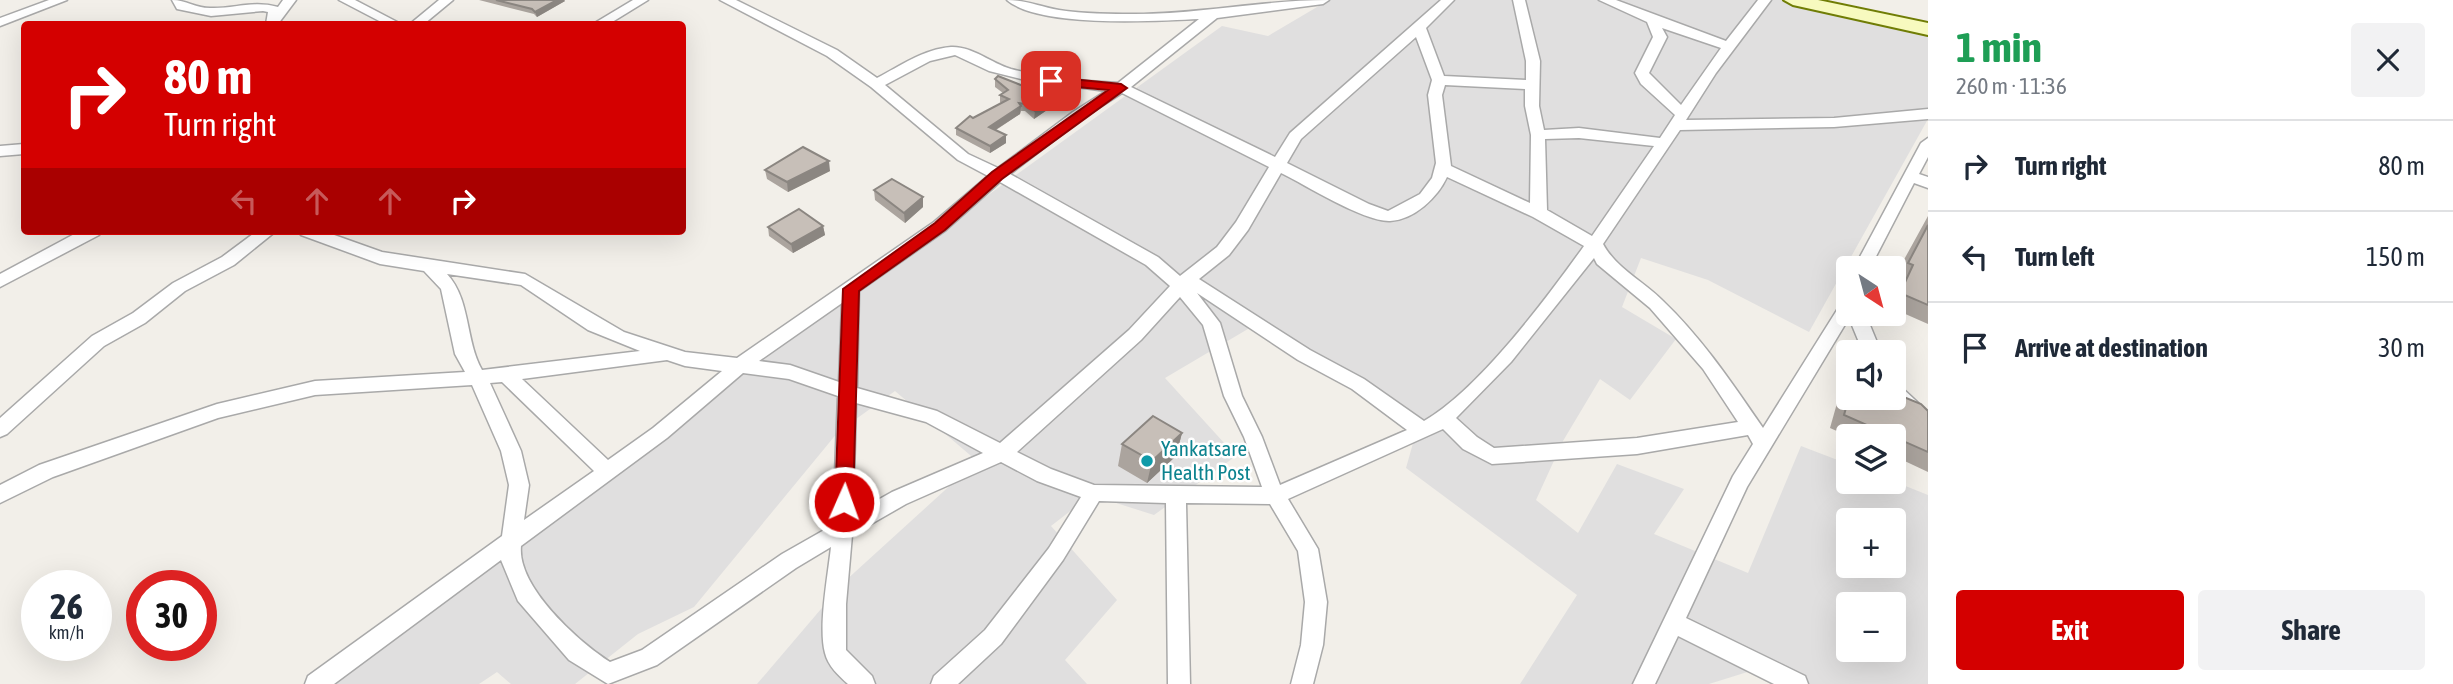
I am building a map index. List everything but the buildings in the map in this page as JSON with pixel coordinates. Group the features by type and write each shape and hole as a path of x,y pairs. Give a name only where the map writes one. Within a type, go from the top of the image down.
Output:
{"street":[{"path":"0,22 61,0"},
{"path":"178,0 182,6 214,13 254,1 264,3 274,10 274,21"},
{"path":"275,21 290,0"},
{"path":"345,0 388,21"},
{"path":"420,21 447,0"},
{"path":"605,21 642,0"},
{"path":"726,0 814,43 876,84 963,157 1041,196 1304,355 1358,384 1423,431"},
{"path":"1013,0 1057,14 1154,18 1213,15 1323,0"},
{"path":"430,267 449,287 459,322 464,354 511,451 519,485 510,556 525,594 578,653 605,678 649,658 778,568 843,529 899,498 1002,453 1135,335 1184,283 1223,251 1242,226 1295,136 1447,0"},
{"path":"1519,0 1534,61 1532,85 1538,135 1539,214"},
{"path":"1605,0 1652,20 1730,47"},
{"path":"318,235 380,258 525,280 594,325 618,337 685,359 790,372 881,404 930,416 1044,475 1094,493 1275,496 1445,419 1553,302 1595,246 1602,230 1765,0"},
{"path":"1793,0 1928,29"},
{"path":"316,684 660,433 742,364 940,226 997,176 1079,115 1121,88 1213,15"},
{"path":"1652,20 1660,37 1642,73 1680,120 1773,126 1895,119 1928,114"},
{"path":"876,84 935,55 960,51 990,67 1028,78 1073,85 1121,88 1149,99 1363,208 1388,216 1399,214 1424,198 1439,179 1442,168 1435,95 1439,80 1419,27"},
{"path":"1439,80 1532,85"},
{"path":"1538,135 1579,133 1665,143"},
{"path":"1868,256 1928,143"},
{"path":"0,151 21,149"},
{"path":"1442,168 1539,214 1595,246 1603,260 1656,304 1709,365 1764,444"},
{"path":"1910,176 1928,183"},
{"path":"0,281 86,235"},
{"path":"0,429 98,341 139,318 179,287 228,261 263,235"},
{"path":"1184,283 1212,323 1233,396 1253,437 1275,496 1308,549 1316,602 1312,645 1302,684"},
{"path":"851,289 843,529 835,604 835,653 844,666 864,684"},
{"path":"1644,684 1740,482 1836,326"},
{"path":"0,495 46,471 217,411 315,388 477,377 669,355"},
{"path":"505,374 607,471"},
{"path":"1906,401 1927,419"},
{"path":"1445,419 1470,443 1492,456 1637,446 1752,427"},
{"path":"942,684 993,636 1056,554 1094,493"},
{"path":"1176,494 1179,684"},
{"path":"1674,623 1797,684"}],"shaded area":[{"path":"1329,0 1804,0 1928,28 1928,119 1851,256 1836,256 1836,284 1809,332 1708,280 1641,258 1622,307 1676,339 1630,400 1600,379 1563,441 1536,500 1578,533 1617,464 1684,489 1654,534 1748,573 1801,446 1836,459 1836,494 1906,494 1906,486 1928,495 1928,684 1799,684 1757,669 1709,684 1520,684 1577,595 1406,468 1419,422 1323,356 1253,326 1165,378 1236,456 1154,515 1091,495 1051,526 1117,600 1065,660 1087,684 757,684 844,582 977,461 895,391 838,432 694,607 638,634 575,684 511,684 497,672 479,684 312,684 1222,26 1268,36"}],"place":[{"name":"Yankatsare Health Post","path":"1147,461"}],"route":[{"path":"844,502 851,289 940,226 997,176 1079,115 1121,88 1051,81"}]}
